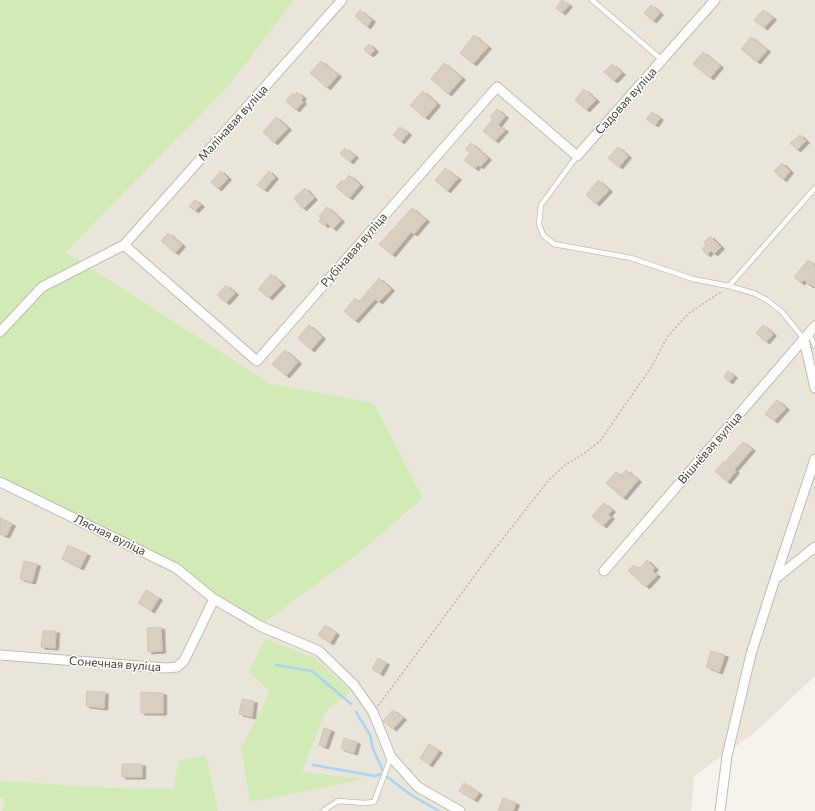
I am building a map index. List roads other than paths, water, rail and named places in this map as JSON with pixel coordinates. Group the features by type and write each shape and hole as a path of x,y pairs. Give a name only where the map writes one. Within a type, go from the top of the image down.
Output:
{"street":[{"name":"Малінавая вуліца","path":"124,245 342,0"},
{"name":"Садовая вуліца","path":"577,156 716,0"},
{"name":"Рубінавая вуліца","path":"124,245 257,361 497,87 577,156"},
{"path":"0,332 42,287 124,245"},
{"path":"809,332 815,388"},
{"name":"Вішнёвая вуліца","path":"604,571 809,332"},
{"path":"720,811 727,756 748,668 775,579 815,459"},
{"name":"Лясная вуліца","path":"0,482 176,568 214,599 260,626 319,651 354,685 374,712 391,757"},
{"path":"775,579 815,547"},
{"name":"Сонечная вуліца","path":"0,655 166,668 177,667 184,661 214,599"},
{"path":"391,757 418,786 460,811"}],"lane":[{"path":"592,0 663,61"},
{"name":"Садовая вуліца","path":"577,156 541,205 539,224 543,235 554,244 631,258 693,279 730,286"},
{"path":"815,188 730,286 753,292 767,300 809,332 815,346"},
{"path":"323,811 338,801 365,803 374,802 391,757"}],"waterway":[{"path":"276,665 312,671 351,704"},
{"path":"313,765 375,776 384,773 373,749 370,735 356,712"},
{"path":"386,776 411,795 439,811"}]}
